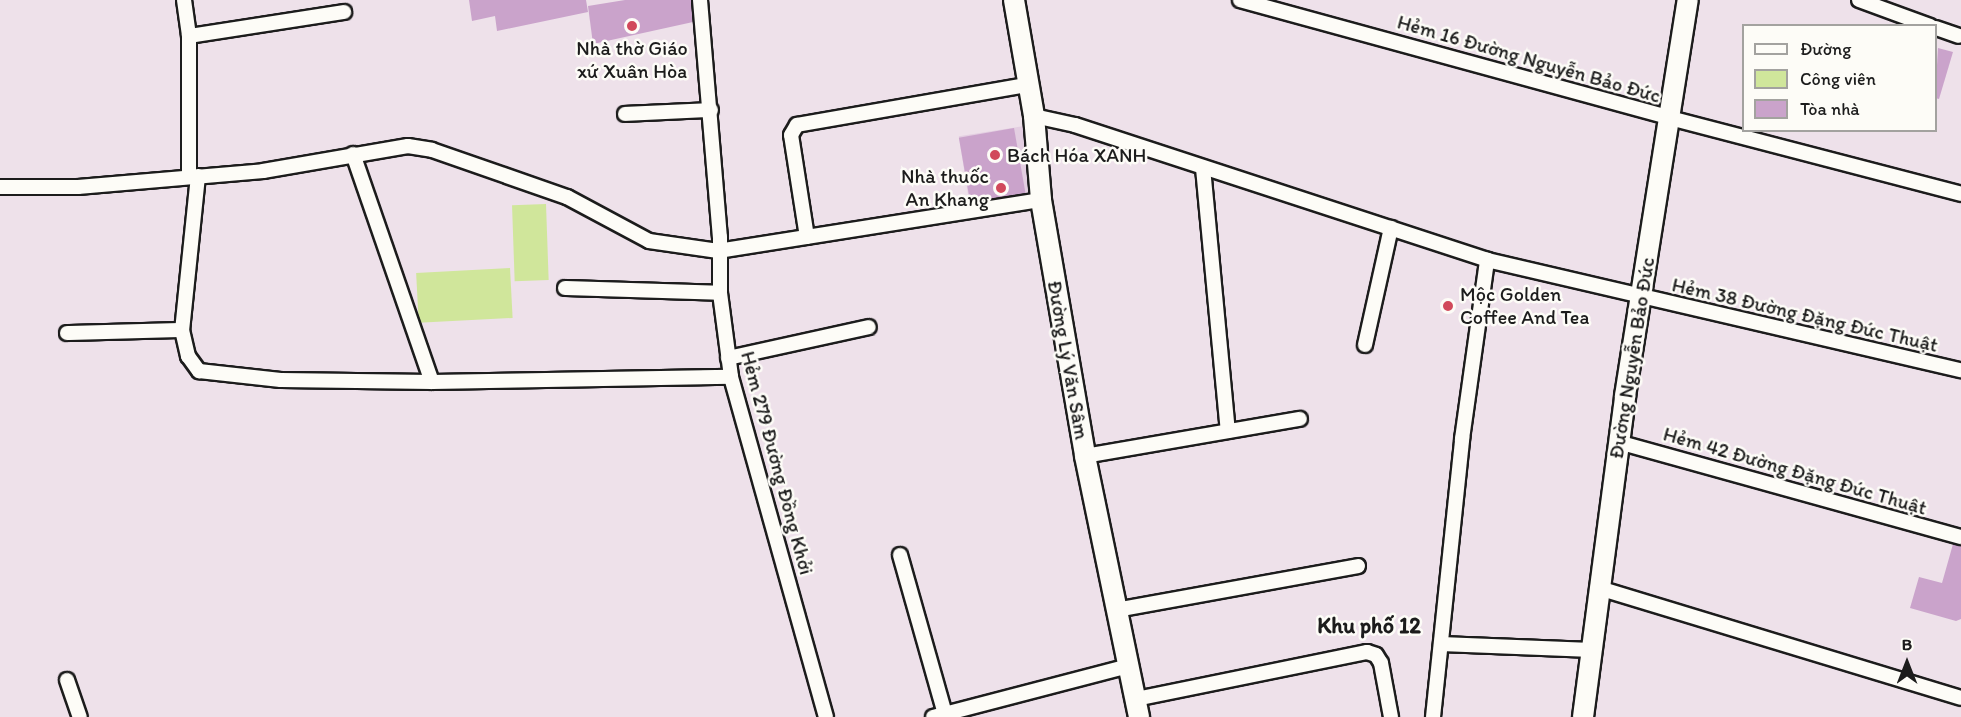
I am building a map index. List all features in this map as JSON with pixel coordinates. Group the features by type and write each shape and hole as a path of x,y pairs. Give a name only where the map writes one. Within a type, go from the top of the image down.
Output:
{"street":[{"path":"184,0 189,36 193,177 182,330 188,356 199,371 227,377 432,382 731,377"},
{"name":"Hẻm 279 Đường Đồng Khởi","path":"700,0 720,237 718,251 720,293 731,377 826,717"},
{"name":"Đường Lý Văn Sâm","path":"1014,0 1034,116 1041,200 1085,456 1137,708"},
{"name":"Hẻm 16 Đường Nguyễn Bảo Đức","path":"1240,0 1670,118 1961,194"},
{"name":"Đường Nguyễn Bảo Đức","path":"1583,717 1618,442 1688,0"},
{"path":"1859,0 1925,24"},
{"path":"189,36 344,12"},
{"path":"1937,29 1959,36"},
{"path":"807,237 791,135 797,125 1027,85"},
{"path":"625,114 711,110"},
{"name":"Hẻm 38 Đường Đặng Đức Thuật","path":"1034,116 1075,124 1486,260 1961,370"},
{"path":"0,187 78,187 263,171 408,146 432,150 567,197 649,241 718,251 1041,200"},
{"path":"353,154 432,382"},
{"path":"1203,168 1228,431"},
{"path":"1365,345 1391,228"},
{"path":"1433,717 1486,260"},
{"path":"565,288 720,293"},
{"path":"728,358 869,327"},
{"path":"67,333 182,330"},
{"path":"1085,456 1300,419"},
{"name":"Hẻm 42 Đường Đặng Đức Thuật","path":"1618,442 1961,537"},
{"path":"900,555 939,716 1129,666"},
{"path":"1116,610 1358,566"},
{"path":"1599,588 1961,698"},
{"path":"1441,644 1592,650"},
{"path":"1137,708 1367,652 1376,655 1381,663 1391,717"},
{"path":"67,680 80,717"}],"shaded area":[{"name":"Bách Hóa XANH","path":"1024,126 1035,194 970,204 959,136"}],"green space":[{"path":"546,204 549,280 515,281 512,205"},
{"path":"510,268 513,318 419,323 416,273"}],"building":[{"path":"469,0 586,0 588,12 497,31 495,16 472,21"},
{"path":"625,0 691,0 693,22 593,44 588,6"},
{"path":"1938,48 1953,52 1939,99 1937,98"},
{"name":"Bách Hóa XANH","path":"1014,128 1025,193 970,203 959,138"},
{"path":"1953,544 1961,546 1961,619 1956,621 1910,608 1919,577 1942,583"}],"place":[{"name":"Nhà thờ Giáo xứ Xuân Hòa","path":"632,26"},
{"name":"Bách Hóa XANH","path":"995,155"},
{"name":"Nhà thuốc An Khang","path":"1001,188"},
{"name":"Mộc Golden Coffee And Tea","path":"1448,306"}],"district":[{"name":"Khu phố 12","path":"1369,626"}]}
